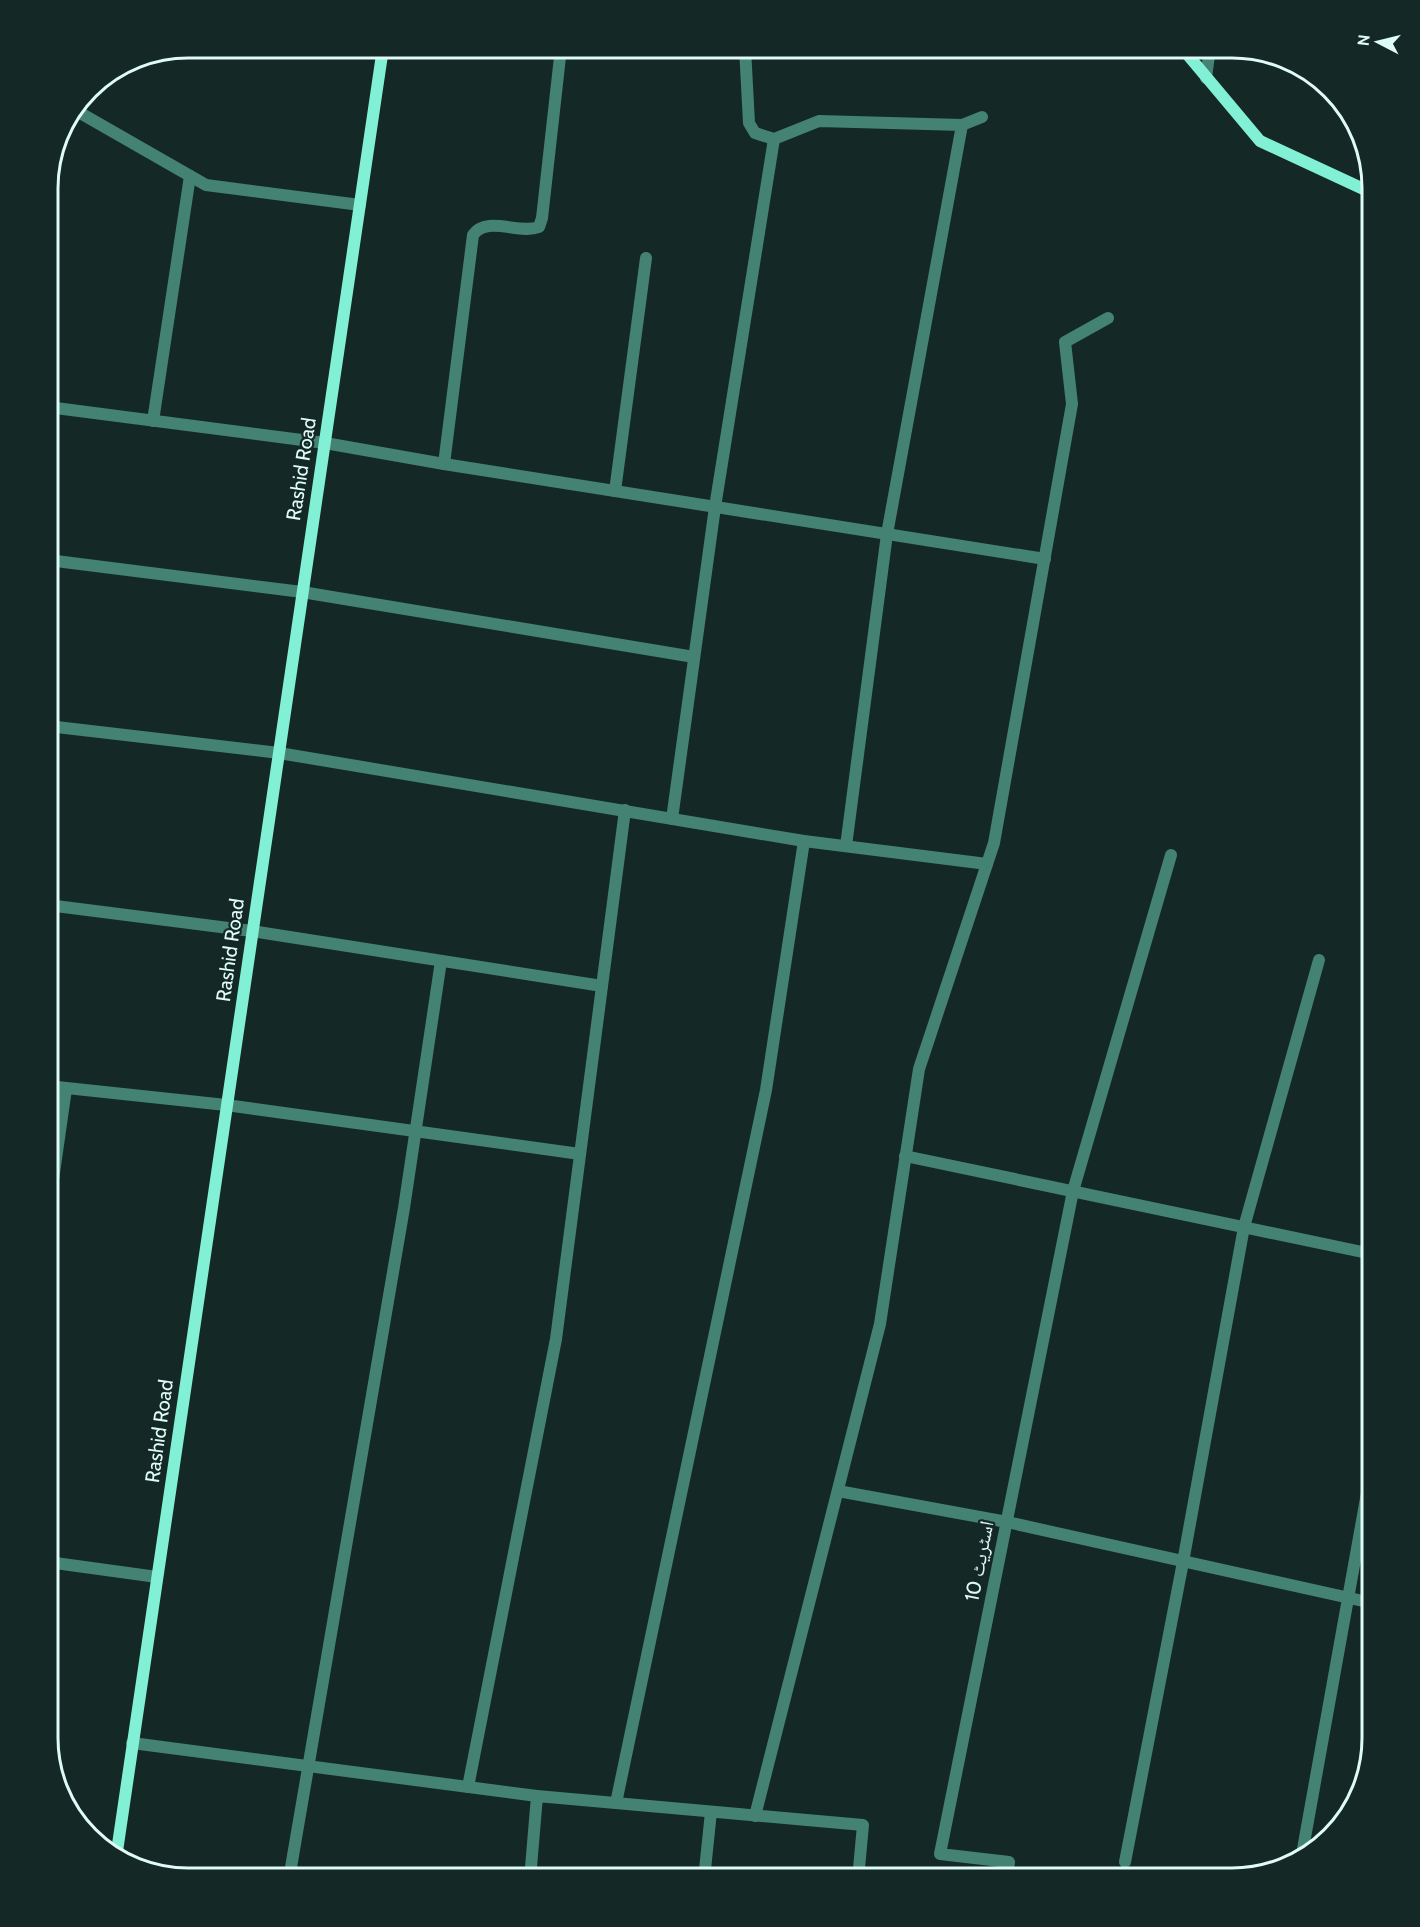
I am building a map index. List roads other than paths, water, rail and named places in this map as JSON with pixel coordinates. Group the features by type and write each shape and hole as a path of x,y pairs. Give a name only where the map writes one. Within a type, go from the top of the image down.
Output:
{"main road":[{"name":"Rashid Road","path":"118,1847 381,59"},
{"path":"1191,59 1260,141 1362,188"}],"street":[{"path":"444,464 473,235 477,228 486,226 530,230 538,227 542,218 560,59"},
{"path":"746,59 749,123 755,133 774,139 819,121 962,125 982,117"},
{"path":"1206,78 1209,59"},
{"path":"82,114 206,186 360,205"},
{"path":"846,846 887,534 962,125"},
{"path":"672,819 715,507 774,139"},
{"path":"153,422 190,176"},
{"path":"615,491 646,258"},
{"path":"755,1816 880,1324 919,1069 994,843 1072,404 1065,342 1108,318"},
{"path":"59,409 325,443 444,464 1045,559"},
{"path":"59,561 302,592 694,657"},
{"path":"59,727 279,753 804,841 987,864"},
{"path":"468,1787 556,1339 626,810"},
{"path":"616,1803 766,1090 804,841"},
{"name":"اسٹریٹ 10","path":"1008,1869 1009,1862 940,1854 1073,1191 1171,855"},
{"path":"59,906 252,931 602,986"},
{"path":"1125,1862 1244,1227 1319,960"},
{"path":"291,1868 387,1310 441,961"},
{"path":"58,1088 226,1105 580,1154"},
{"path":"58,1142 66,1089"},
{"path":"905,1156 1362,1252"},
{"path":"838,1491 1006,1522 1362,1601"},
{"path":"1303,1847 1362,1523"},
{"path":"58,1563 157,1577"},
{"path":"132,1743 537,1796 863,1825 859,1869"},
{"path":"531,1868 537,1796"},
{"path":"705,1868 711,1812"}]}
